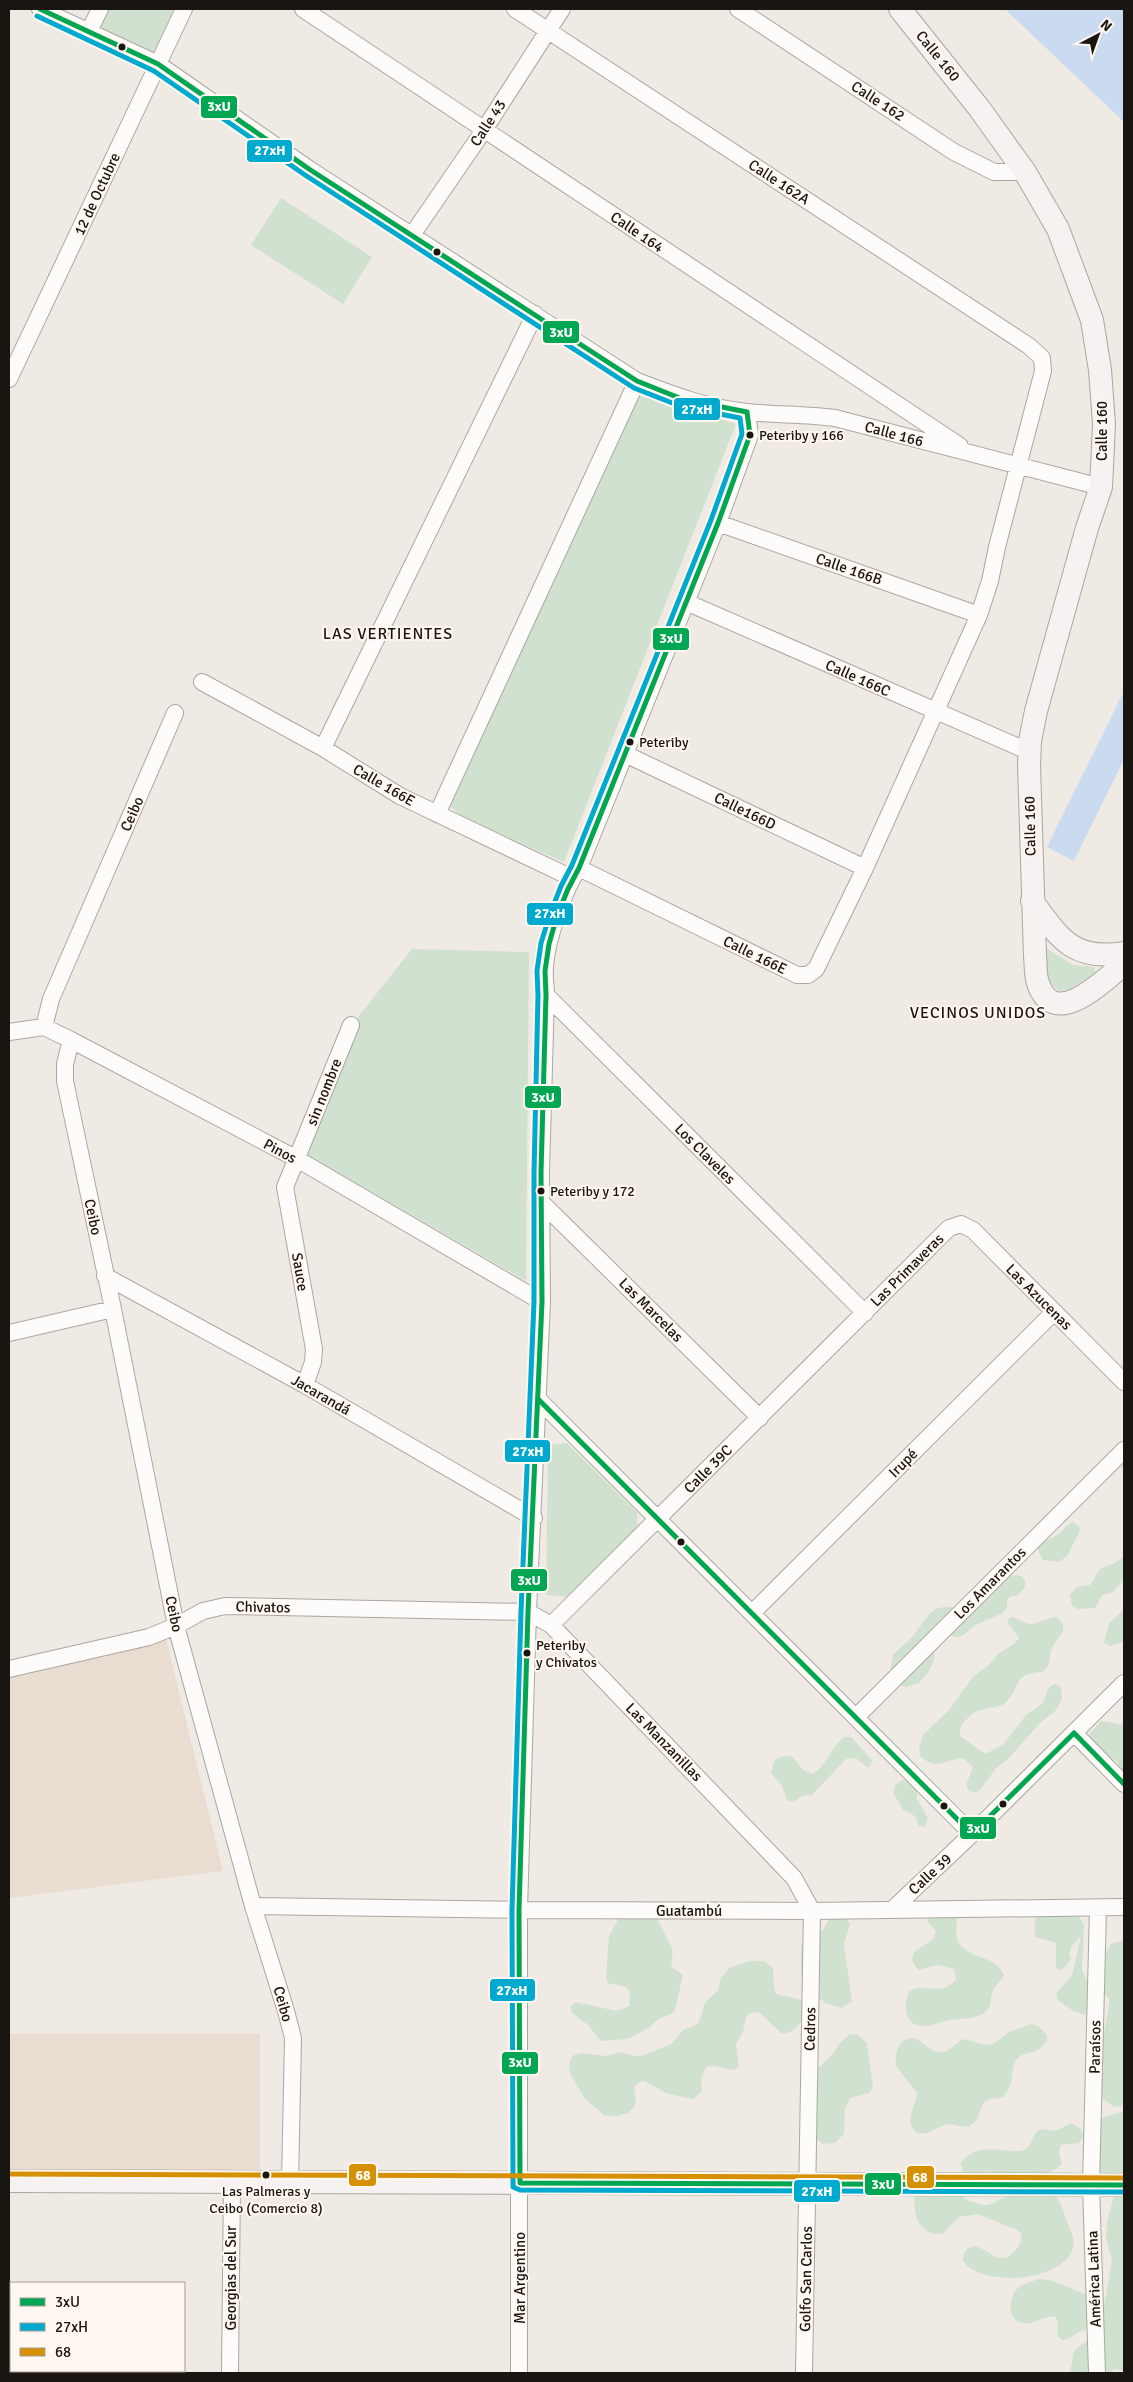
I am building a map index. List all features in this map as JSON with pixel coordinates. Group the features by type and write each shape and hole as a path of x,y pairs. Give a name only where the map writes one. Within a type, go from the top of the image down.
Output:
{"main road":[{"name":"Calle 160","path":"900,9 979,108 1025,172 1058,229 1092,320 1100,370 1104,424 1101,486 1087,528 1036,711 1030,752 1032,902 1038,983 1044,994 1052,1001 1064,1004 1076,1001 1124,964"},
{"path":"1032,902 1058,936 1079,951 1105,956 1124,953"},
{"path":"9,2181 1124,2186"}],"street":[{"name":"Calle 166","path":"40,9 158,64 309,169 637,381 682,399 747,412 811,414 835,418 1019,467 1101,486"},
{"path":"89,31 100,9"},
{"name":"12 de Octubre","path":"9,379 184,9"},
{"name":"Calle 164","path":"303,9 972,454"},
{"name":"Calle 162A","path":"515,9 1029,346 1042,358 1043,371 1019,467"},
{"name":"Calle 43","path":"412,234 484,130 562,9"},
{"name":"Calle 162","path":"738,9 954,152 994,172 1025,172"},
{"path":"323,748 535,314"},
{"path":"437,814 637,381"},
{"path":"520,2183 519,1910 528,1612 534,1518 542,1302 541,1202 545,968 549,943 575,873 718,523 750,435 747,412"},
{"path":"865,868 934,711 979,615 1019,467"},
{"name":"Calle 166B","path":"718,523 979,615"},
{"name":"Calle 166C","path":"686,602 1030,752"},
{"name":"Calle 166E","path":"202,682 323,748 400,796 437,814 575,873 797,975 808,975 816,969 865,868"},
{"name":"Ceibo","path":"44,1027 51,999 176,713"},
{"name":"Calle166D","path":"625,754 865,868"},
{"name":"Los Claveles","path":"546,995 865,1313"},
{"name":"sin nombre","path":"296,1159 351,1026"},
{"path":"9,1032 44,1027"},
{"name":"Pinos","path":"44,1027 296,1159 542,1302"},
{"name":"Ceibo","path":"71,1040 65,1064 65,1081 113,1309 176,1626 253,1906 293,2038 290,2182"},
{"name":"Sauce","path":"296,1159 285,1187 314,1349 313,1362 305,1385"},
{"name":"Las Marcelas","path":"541,1202 760,1418"},
{"name":"Las Azucenas","path":"949,1228 961,1224 973,1230 1124,1382"},
{"name":"Las Primaveras","path":"865,1313 949,1228"},
{"name":"Jacarandá","path":"105,1276 305,1385 534,1518"},
{"path":"9,1333 113,1309"},
{"name":"Irupé","path":"752,1613 1054,1312"},
{"name":"Calle 39C","path":"551,1625 865,1313"},
{"path":"539,1400 972,1834"},
{"name":"Los Amarantos","path":"856,1718 1124,1450"},
{"name":"Chivatos","path":"9,1669 149,1636 176,1626 203,1612 225,1606 528,1612"},
{"name":"Las Manzanillas","path":"528,1612 551,1625 794,1878"},
{"name":"Calle 39","path":"893,1909 972,1834 1124,1683"},
{"path":"1074,1733 1124,1784"},
{"name":"Cedros","path":"794,1878 812,1911 808,2184"},
{"name":"Guatambú","path":"253,1906 519,1910 812,1911 1124,1907"},
{"name":"Paraísos","path":"1091,2185 1098,1908"},
{"name":"Georgias del Sur","path":"230,2373 232,2182"},
{"name":"Mar Argentino","path":"519,2373 520,2183"},
{"name":"Golfo San Carlos","path":"804,2373 808,2184"},
{"name":"América Latina","path":"1091,2185 1098,2373"}],"shaded area":[{"path":"166,1639 223,1871 9,1898 9,1677"},
{"path":"9,2034 260,2034 260,2171 9,2171"}],"green space":[{"path":"105,9 174,9 153,55 95,29"},
{"path":"281,198 372,257 343,304 251,245"},
{"path":"639,393 736,424 564,862 462,817 450,806"},
{"path":"1046,948 1073,965 1094,967 1096,973 1071,989 1059,991 1047,980 1044,951"},
{"path":"412,949 529,952 526,1281 297,1149 347,1031"},
{"path":"567,1443 637,1512 637,1531 572,1597 546,1595 548,1445"},
{"path":"1073,1522 1079,1526 1080,1531 1067,1556 1059,1562 1043,1560 1037,1548"},
{"path":"1124,1556 1124,1575 1121,1583 1113,1592 1102,1595 1095,1608 1078,1609 1072,1606 1070,1595 1077,1587 1090,1585 1100,1569 1117,1562"},
{"path":"1021,1576 1025,1581 1025,1587 1017,1596 1011,1596 1007,1600 1007,1607 1003,1613 973,1626 964,1635 958,1637 945,1635 936,1645 933,1663 919,1683 906,1687 900,1685 895,1680 891,1668 893,1655 913,1636 933,1611 944,1607 964,1609 1004,1577"},
{"path":"1124,1610 1124,1641 1111,1646 1104,1643 1109,1623"},
{"path":"1011,1617 1032,1624 1057,1617 1063,1626 1063,1630 1053,1646 1047,1667 1042,1672 1032,1673 1021,1678 1011,1696 1002,1705 983,1709 972,1714 962,1724 960,1736 985,1754 1003,1745 1026,1715 1042,1704 1050,1686 1056,1684 1061,1687 1062,1700 1055,1711 1040,1723 1007,1760 996,1768 980,1790 975,1793 969,1791 966,1785 973,1767 963,1758 936,1764 931,1763 920,1756 919,1749 923,1735 949,1710 973,1677 1019,1638 1007,1622"},
{"path":"1101,1721 1124,1725 1124,1776 1114,1759 1101,1756 1084,1740"},
{"path":"845,1737 851,1737 872,1760 870,1767 867,1767 856,1758 846,1759 812,1795 802,1796 793,1802 787,1800 782,1786 771,1773 774,1761 780,1757 792,1756 803,1770 813,1774 822,1766 840,1740"},
{"path":"902,1780 909,1780 917,1789 917,1799 928,1818 925,1827 919,1826 915,1816 903,1810 893,1792 895,1785"},
{"path":"1039,1911 1078,1914 1084,1925 1082,1970 1095,1999 1088,2015 1068,2008 1058,2000 1056,1994 1072,1975 1081,1936 1071,1947 1069,1954 1071,1959 1064,1968 1059,1970 1056,1968 1056,1943 1036,1937 1034,1924"},
{"path":"621,1914 656,1916 673,1951 671,1963 673,1968 683,1975 675,2010 671,2014 658,2019 649,2028 627,2039 601,2041 588,2025 572,2013 570,2007 575,2002 617,2011 629,2006 630,1993 626,1987 608,1983 606,1976 609,1936"},
{"path":"927,1915 957,1917 957,1937 965,1950 986,1959 1000,1968 1004,1975 993,1991 991,2003 984,2013 970,2018 924,2026 912,2023 909,2019 906,2002 909,1991 921,1988 940,1989 951,1984 956,1979 954,1969 938,1965 919,1970 914,1964 913,1954 934,1938 936,1931 927,1921"},
{"path":"834,1916 845,1918 850,1924 844,1944 852,2002 841,2008 828,2004 811,1994 801,1973 801,1945 823,1930 829,1919"},
{"path":"1124,1940 1124,2101 1121,2106 1114,2107 1098,2095 1103,2061 1101,2048 1109,2005 1109,1999 1104,1993 1102,1961 1111,1944"},
{"path":"749,1961 764,1961 773,1968 776,1994 802,2000 804,2005 803,2017 793,2030 782,2034 759,2012 747,2014 743,2032 736,2044 739,2066 735,2070 713,2066 706,2067 701,2079 702,2091 693,2099 668,2094 644,2081 639,2082 634,2087 636,2101 634,2107 628,2113 616,2116 604,2115 585,2099 569,2072 570,2060 574,2055 581,2053 606,2056 620,2052 642,2056 671,2044 683,2030 699,2022 705,2003 718,1990 721,1978 729,1968"},
{"path":"1032,2024 1038,2026 1047,2035 1047,2041 1038,2050 1021,2056 1016,2060 1010,2087 1003,2097 989,2099 985,2102 976,2120 971,2125 948,2124 930,2132 916,2133 911,2124 911,2114 917,2093 896,2066 897,2051 904,2040 914,2038 937,2052 942,2052 949,2050 963,2039 987,2045 993,2044 1009,2032"},
{"path":"850,2034 858,2035 867,2043 873,2088 869,2093 850,2098 845,2109 844,2134 835,2143 823,2144 812,2137 808,2077 833,2054 840,2043"},
{"path":"1121,2112 1124,2115 1124,2179 1100,2177 1087,2134 1101,2119"},
{"path":"1071,2123 1082,2132 1083,2138 1079,2143 1061,2145 1059,2153 1062,2163 1058,2168 1021,2185 988,2171 976,2174 962,2171 961,2163 969,2155 977,2151 987,2149 1022,2151 1029,2146 1037,2131 1043,2129 1056,2131"},
{"path":"949,2186 969,2201 982,2205 989,2205 1009,2195 1054,2195 1061,2205 1072,2235 1074,2241 1073,2248 1066,2259 1054,2268 1039,2274 1004,2278 973,2270 963,2261 967,2249 976,2247 997,2257 1005,2258 1014,2252 1021,2242 1021,2234 1017,2230 978,2214 959,2217 942,2234 926,2230 917,2219 915,2212 916,2189"},
{"path":"1124,2193 1124,2371 1116,2369 1107,2373 1070,2373 1074,2351 1089,2339 1101,2323 1112,2261 1106,2238 1107,2222 1113,2200 1117,2195"},
{"path":"1040,2279 1053,2281 1087,2295 1089,2329 1080,2331 1062,2340 1057,2335 1058,2322 1055,2317 1047,2317 1032,2323 1024,2323 1014,2318 1010,2308 1015,2292 1023,2285"}],"water":[{"path":"1005,9 1124,9 1124,122"},
{"path":"1124,691 1124,759 1074,861 1047,847"}],"transit line":[{"name":"3xU","path":"40,9 158,64 309,169 637,381 682,399 747,412"},
{"name":"27xH","path":"37,16 154,71 305,175 634,388 680,406 740,418 742,434 711,520 572,865 550,914 541,943 537,971 534,1302 521,1612 512,1910 513,2187 520,2190 1124,2192"},
{"name":"3xU","path":"747,412 750,435 718,523 579,868 557,916 549,944 545,971 541,1173 542,1302 528,1612 519,1910 520,2183 1124,2185"},
{"name":"3xU","path":"539,1400 972,1834 1074,1733 1124,1784"},
{"name":"68","path":"9,2174 1124,2178"}],"place":[{"name":"Peteriby y 166","path":"750,435"},
{"name":"Peteriby","path":"630,742"},
{"name":"Peteriby y 172","path":"541,1191"},
{"name":"Peteriby y Chivatos","path":"527,1653"},
{"name":"Las Palmeras y Ceibo (Comercio 8)","path":"266,2175"}],"district":[{"name":"LAS VERTIENTES","path":"388,634"},
{"name":"VECINOS UNIDOS","path":"978,1013"}]}
